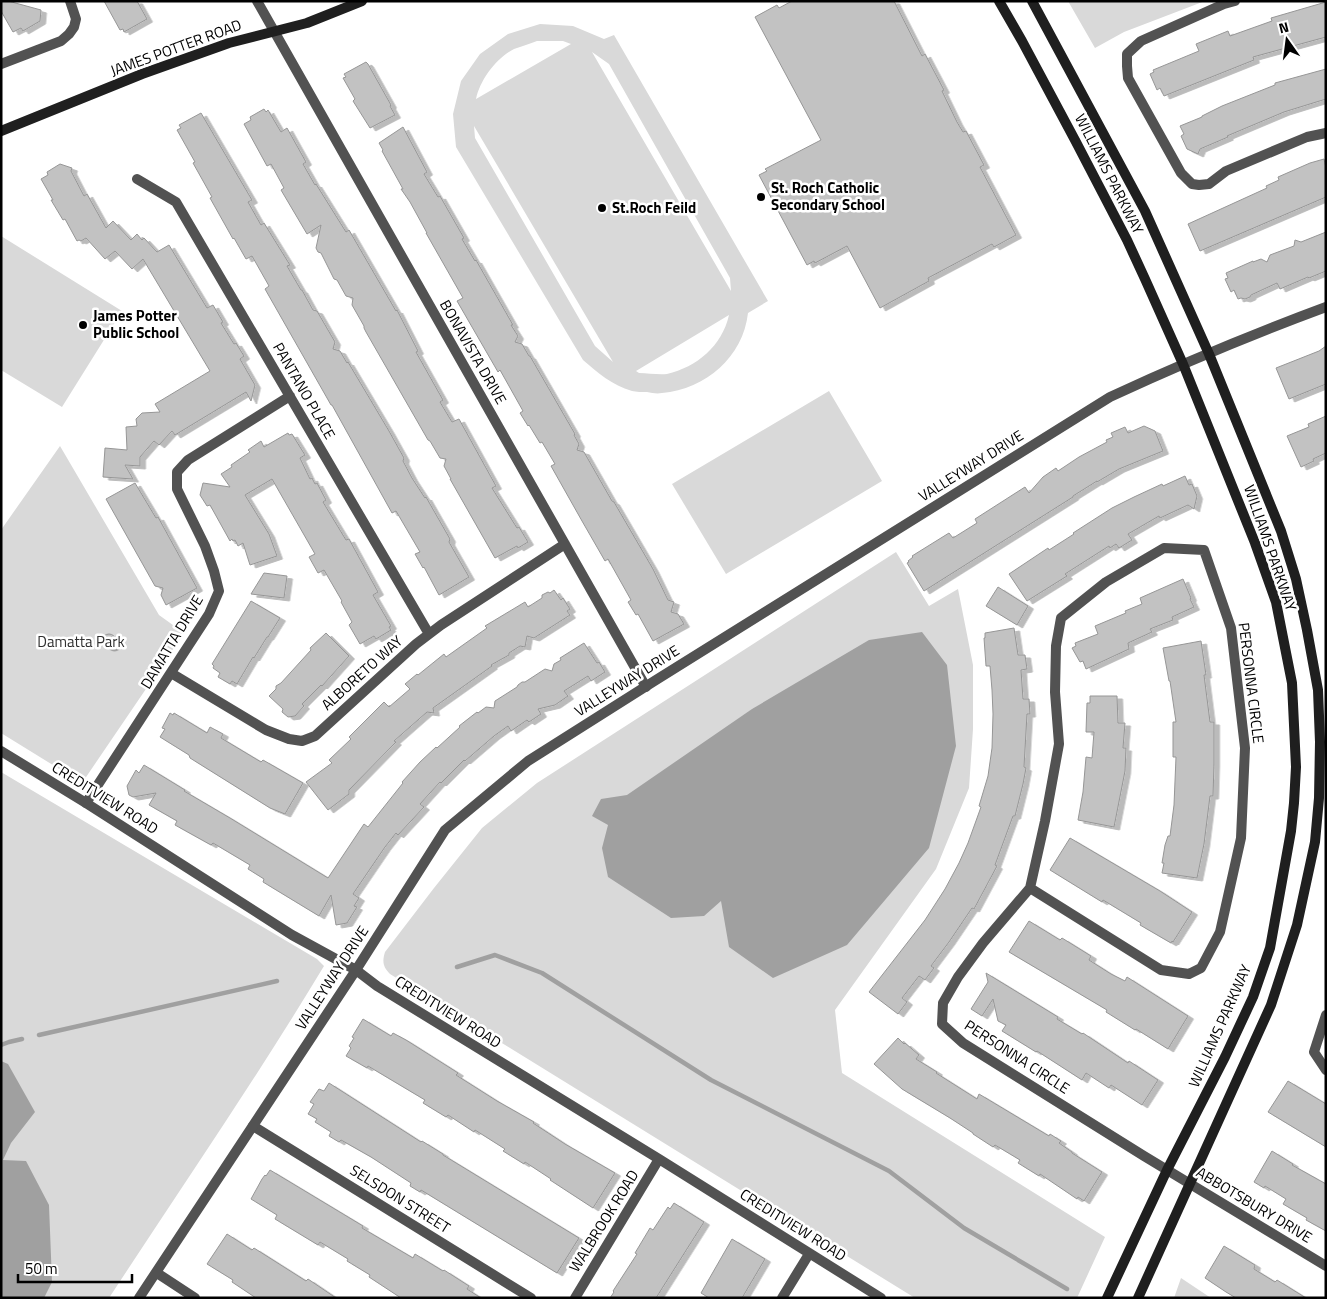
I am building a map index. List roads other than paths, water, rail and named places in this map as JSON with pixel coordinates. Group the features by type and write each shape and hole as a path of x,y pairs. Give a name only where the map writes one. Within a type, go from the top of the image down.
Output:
{"main road":[{"name":"JAMES POTTER ROAD","path":"1,131 142,74 229,43 307,23 362,1"},
{"name":"WILLIAMS PARKWAY","path":"999,1 1022,40 1122,232 1183,364 1256,543 1276,602 1292,683 1296,767 1291,831 1270,948 1252,997 1225,1057 1167,1170 1107,1298"},
{"name":"WILLIAMS PARKWAY","path":"1032,1 1145,211 1209,354 1281,531 1296,579 1318,690 1320,742 1319,798 1315,842 1298,925 1271,1005 1138,1298"}],"street":[{"path":"1,64 61,41 69,34 74,27 76,19 70,1"},
{"name":"BONAVISTA DRIVE","path":"257,1 646,687"},
{"path":"1235,1 1224,4 1140,41 1127,54 1128,78 1181,173 1192,184 1209,184 1226,171 1307,137 1326,132"},
{"name":"PANTANO PLACE","path":"137,179 176,202 429,634"},
{"name":"VALLEYWAY DRIVE","path":"140,1298 446,830 528,762 1110,398 1183,364 1326,307"},
{"name":"DAMATTA DRIVE","path":"86,803 209,614 219,591 205,546 177,489 177,472 188,460 290,396"},
{"name":"ALBORETO WAY","path":"171,673 266,730 289,739 302,741 315,736 429,634 565,544"},
{"name":"PERSONNA CIRCLE","path":"1030,888 1161,970 1189,974 1202,968 1220,932 1241,838 1245,748 1231,628 1204,550 1164,548 1106,582 1060,618 1056,646 1055,692 1059,744 1030,888 984,943 958,977 942,1003 942,1024 963,1043 1167,1170"},
{"name":"CREDITVIEW ROAD","path":"1,751 292,935 356,970 377,986 660,1159 881,1298"},
{"path":"1326,1015 1314,1052 1326,1070"},
{"name":"SELSDON STREET","path":"253,1126 531,1298"},
{"name":"WALBROOK ROAD","path":"574,1298 660,1159"},
{"name":"ABBOTSBURY DRIVE","path":"1167,1170 1326,1266"},
{"path":"782,1298 809,1254"},
{"path":"157,1272 195,1298"}],"waterway":[{"path":"457,967 495,955 542,973 711,1080 889,1171 964,1228 1067,1289"},
{"path":"39,1035 277,981"},
{"path":"1,1045 22,1039"}],"place":[{"name":"St. Roch Catholic Secondary School","path":"761,197"},
{"name":"St.Roch Feild","path":"602,208"},
{"name":"James Potter Public School","path":"83,325"}],"park label":[{"name":"Damatta Park","path":"81,642"}]}
